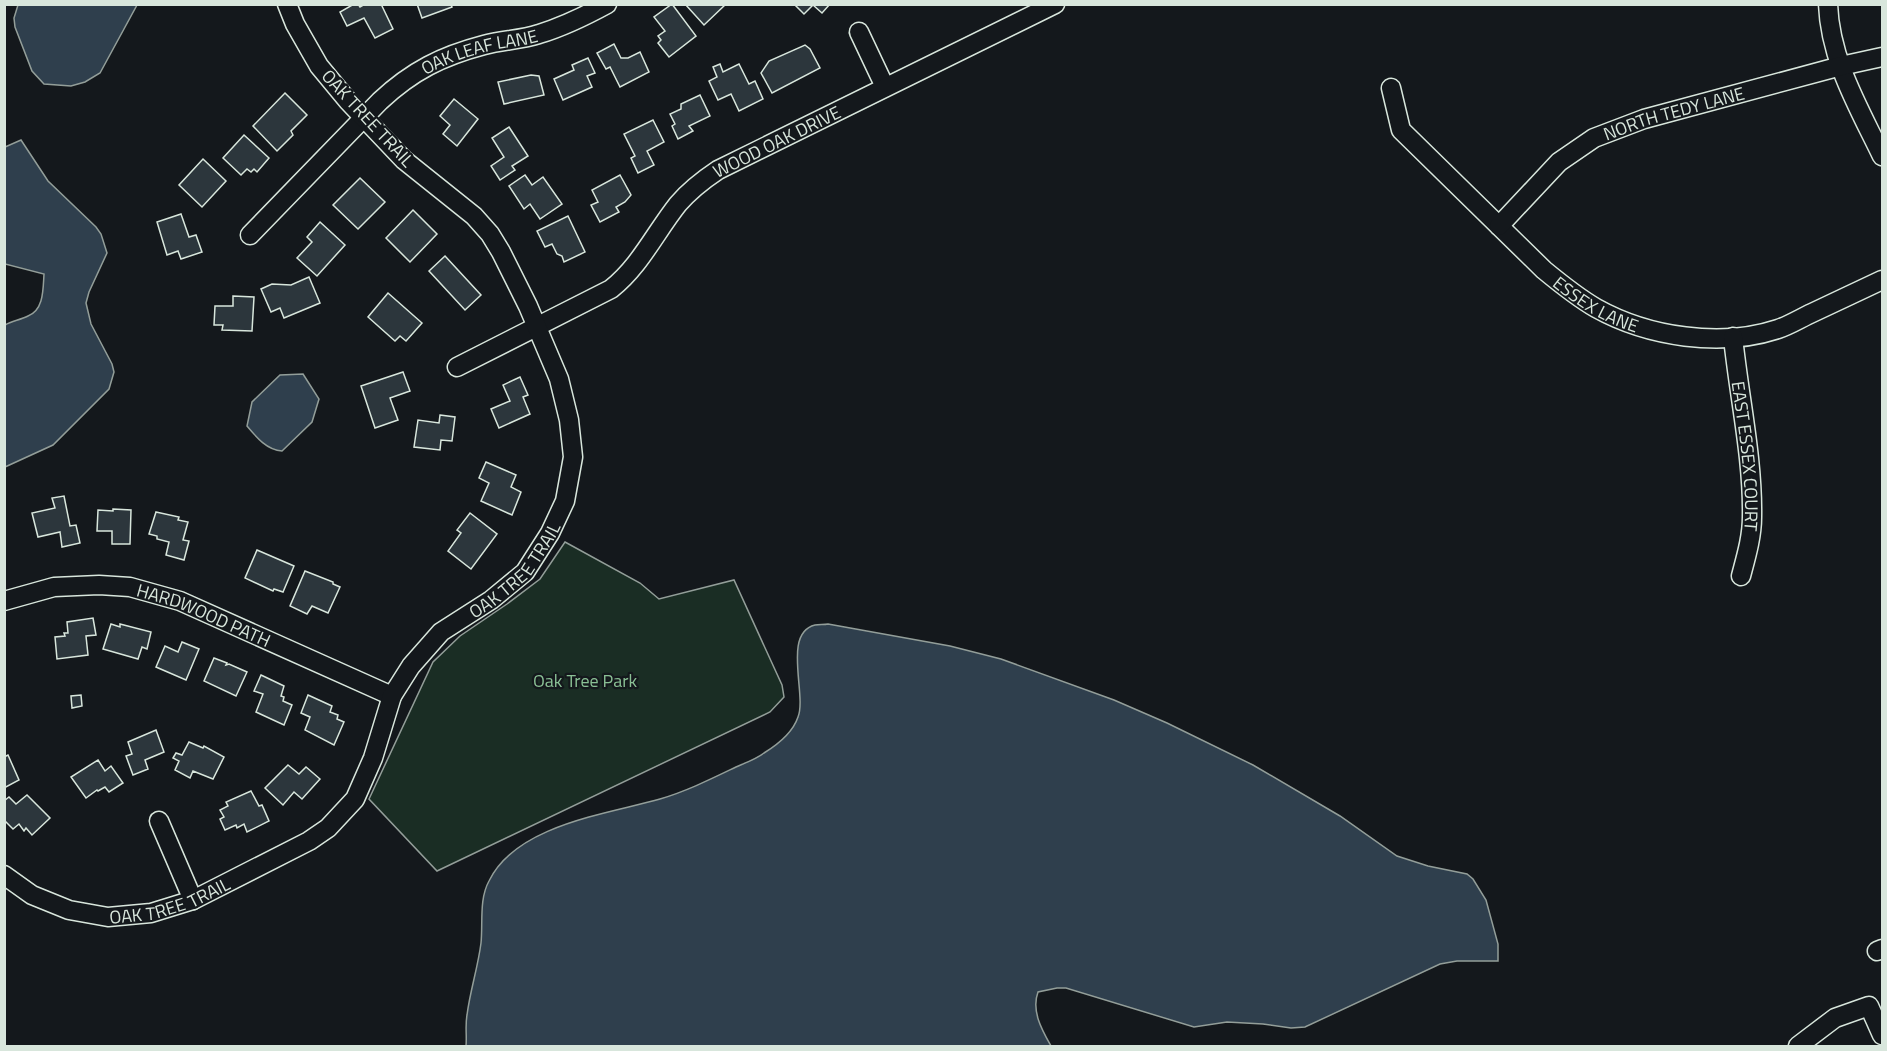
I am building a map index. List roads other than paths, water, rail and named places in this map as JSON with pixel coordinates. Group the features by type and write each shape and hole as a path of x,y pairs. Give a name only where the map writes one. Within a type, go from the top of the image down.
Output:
{"street":[{"name":"OAK TREE TRAIL","path":"4,875 32,895 69,910 108,917 151,914 193,900 309,841 328,828 355,799 373,758 392,696 411,666 441,632 491,600 525,572 550,533 564,501 573,457 569,420 559,379 537,326 490,234 453,197 404,160 363,117 319,66 295,24 287,4"},
{"name":"OAK LEAF LANE","path":"250,235 363,117 400,82 446,56 485,45 538,35 607,4"},
{"name":"WOOD OAK DRIVE","path":"457,367 610,289 626,277 678,205 696,186 718,170 1055,4"},
{"path":"1828,4 1828,21 1840,66 1882,156"},
{"path":"860,32 885,87"},
{"name":"NORTH TEDY LANE","path":"1499,226 1559,162 1594,138 1644,119 1840,66 1882,57"},
{"name":"ESSEX LANE","path":"1391,88 1401,130 1568,291 1604,312 1645,328 1685,336 1710,338 1749,336 1779,328 1882,280"},
{"name":"EAST ESSEX COURT","path":"1732,337 1749,464 1752,518 1741,576"},
{"name":"HARDWOOD PATH","path":"4,602 54,587 99,585 130,587 180,601 392,696"},
{"path":"159,821 193,900"},
{"path":"1798,1047 1835,1018 1869,1006 1882,1035"}],"water":[{"path":"18,4 137,5 100,73 85,82 71,86 44,84 32,71 15,27 14,18"},
{"path":"21,140 48,181 101,234 107,253 86,303 91,324 114,372 109,389 53,445 5,467 5,325 28,316 37,309 42,298 44,274 5,264 5,147"},
{"path":"303,374 319,399 312,422 282,451 267,446 247,426 252,402 280,375"},
{"path":"828,624 950,646 1001,659 1114,700 1253,765 1340,816 1397,856 1428,866 1467,874 1473,879 1486,900 1498,944 1498,961 1457,961 1440,964 1305,1027 1291,1028 1227,1022 1194,1027 1066,988 1057,988 1038,992 1036,999 1038,1020 1051,1046 466,1046 466,1023 481,943 484,895 489,881 502,862 541,834 590,817 680,792 754,759 774,746 784,738 798,717 800,694 797,652 800,640 805,630 815,625"}],"park label":[{"name":"Oak Tree Park","path":"585,680"}]}
